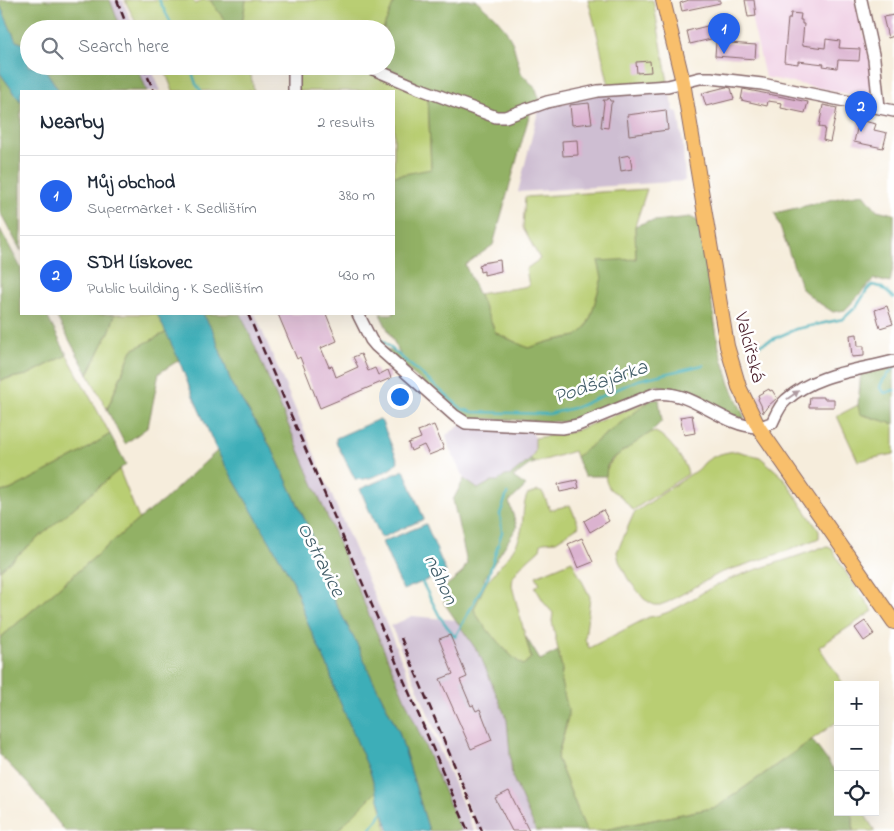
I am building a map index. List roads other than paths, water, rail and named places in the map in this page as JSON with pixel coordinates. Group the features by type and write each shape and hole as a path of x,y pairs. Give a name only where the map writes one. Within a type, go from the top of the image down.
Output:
{"main road":[{"name":"Valcířská","path":"663,0 682,76 726,346 739,387 759,428 893,617"}],"street":[{"path":"861,0 874,59 878,107"},
{"path":"294,75 294,90"},
{"path":"387,75 496,117 505,117 547,102 598,91 668,86 682,76 730,79 894,111"},
{"path":"358,315 370,340 455,416 466,423 544,428 571,427 654,394 661,393 684,398 743,425 759,428 772,422 786,400 812,382 845,371 892,362"}],"water":[{"path":"0,5 16,41 20,43 20,75 49,75 58,90 20,90 20,101 0,73"},
{"path":"157,315 204,315 213,331 232,385 272,449 311,533 318,570 359,648 399,732 429,831 389,831 370,772 335,690 329,669 308,624 293,581 217,451 179,360"},
{"path":"379,419 398,461 391,468 378,475 365,479 355,479 336,442 336,438"},
{"path":"404,470 424,519 381,538 360,489"},
{"path":"426,524 446,572 403,590 382,542"}],"waterway":[{"name":"Podšajárka","path":"159,0 169,20"},
{"name":"Podšajárka","path":"193,75 200,90"},
{"name":"Podšajárka","path":"755,347 796,329 843,319 857,306 872,285 881,287 894,298"},
{"name":"Podšajárka","path":"366,315 379,338 462,409 473,412 549,414 577,407 638,380 703,365"},
{"name":"Podšajárka","path":"894,367 880,385 880,388 885,393 894,390"},
{"name":"náhon","path":"421,580 440,617 455,637 488,577 502,532 500,514 507,494"},
{"path":"369,831 384,810"}],"railway":[{"path":"117,0 125,20"},
{"path":"147,75 154,90"},
{"path":"248,315 468,831"},
{"path":"401,638 482,831"}],"place":[{"name":"Můj obchod","path":"724,54"},
{"name":"SDH Lískovec","path":"861,132"}],"water label":[{"name":"Ostravice","path":"322,559"}]}
